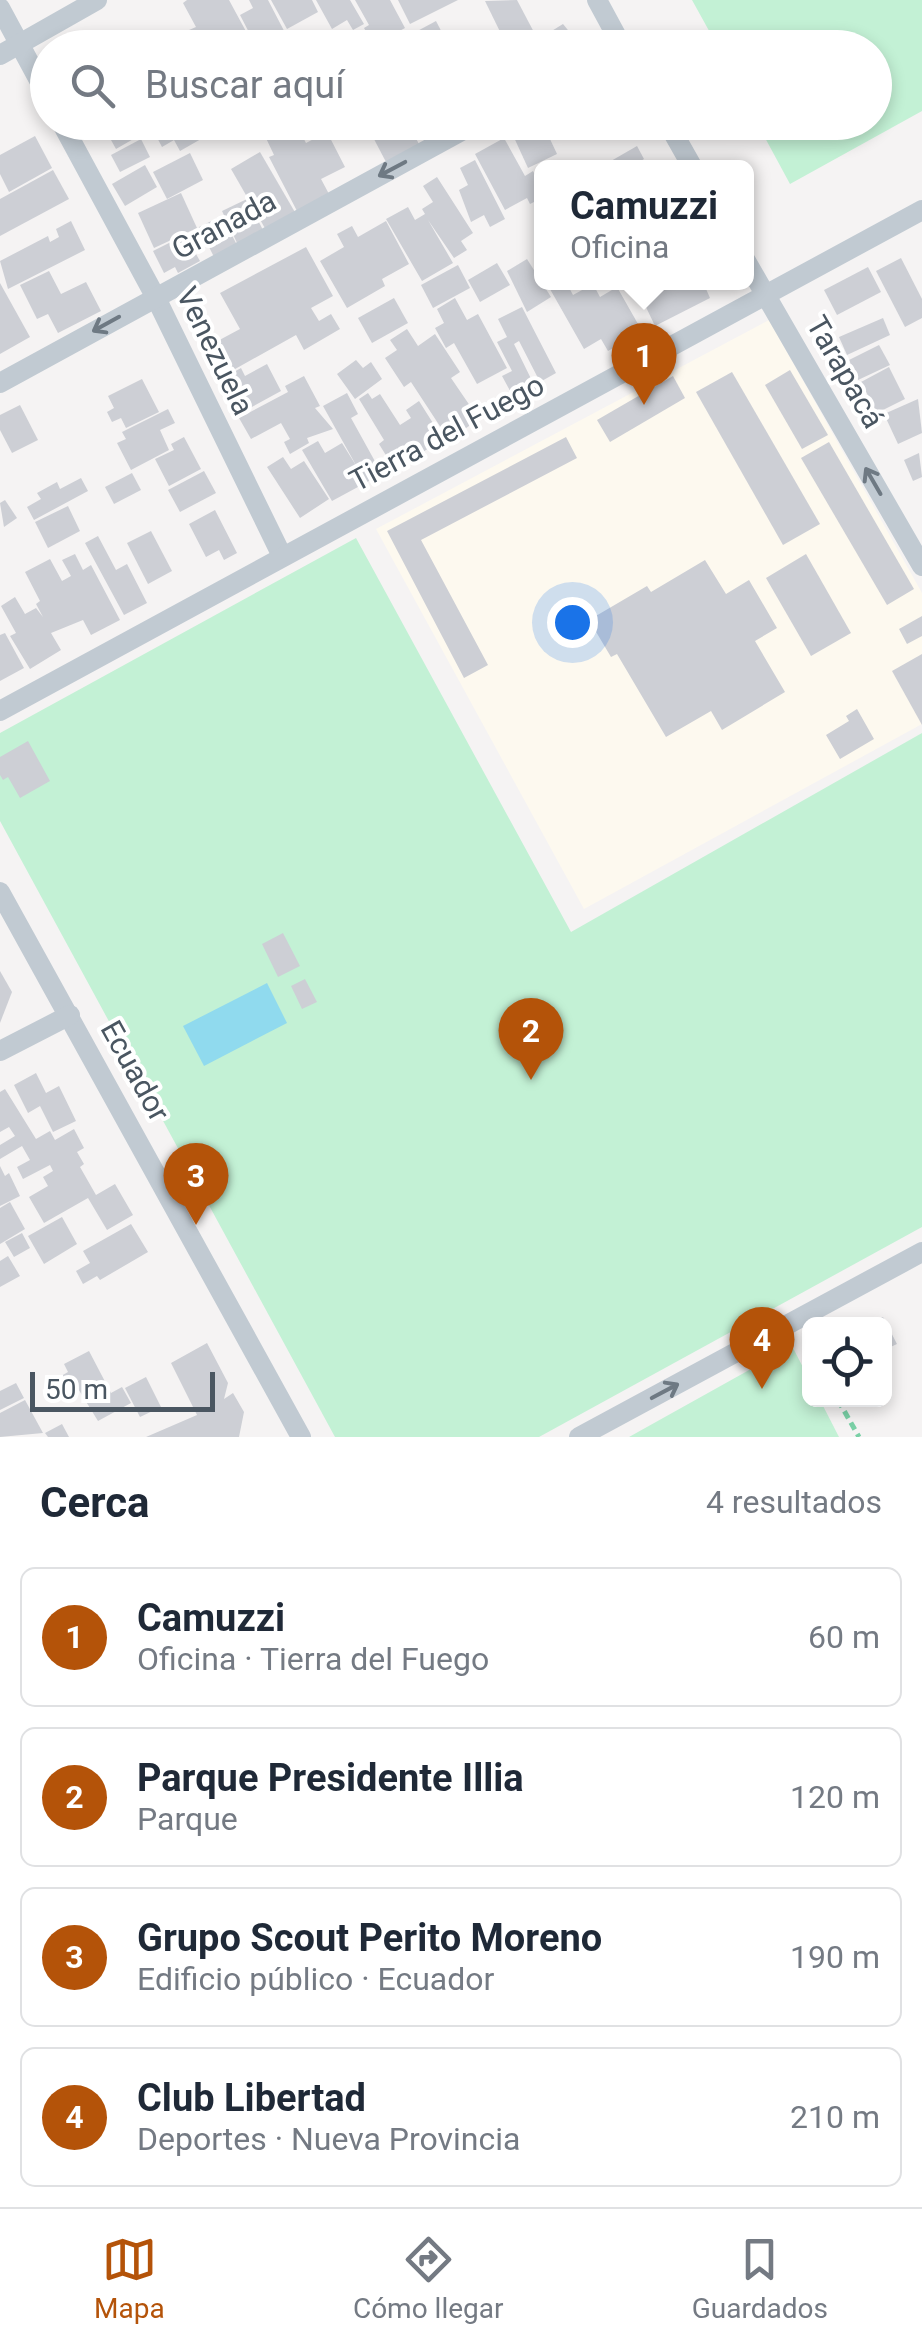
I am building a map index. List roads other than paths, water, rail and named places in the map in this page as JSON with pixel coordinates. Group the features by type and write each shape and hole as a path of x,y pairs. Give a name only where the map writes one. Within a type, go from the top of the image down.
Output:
{"street":[{"path":"44,30 98,0"},
{"path":"597,0 612,30"},
{"path":"0,8 30,64"},
{"path":"0,54 30,38"},
{"name":"Venezuela","path":"71,140 154,296 282,556"},
{"name":"Granada","path":"0,383 444,140"},
{"name":"Tierra del Fuego","path":"0,711 922,210"},
{"name":"Tarapacá","path":"754,274 922,566"},
{"name":"Ecuador","path":"0,892 301,1437"},
{"path":"0,1051 70,1015"},
{"path":"580,1437 922,1252"}],"water":[{"path":"267,983 287,1023 204,1066 183,1026"}],"place":[{"name":"Camuzzi","path":"644,405"},
{"name":"Parque Presidente Illia","path":"531,1080"},
{"name":"Grupo Scout Perito Moreno","path":"196,1225"},
{"name":"Club Libertad","path":"762,1389"}]}
